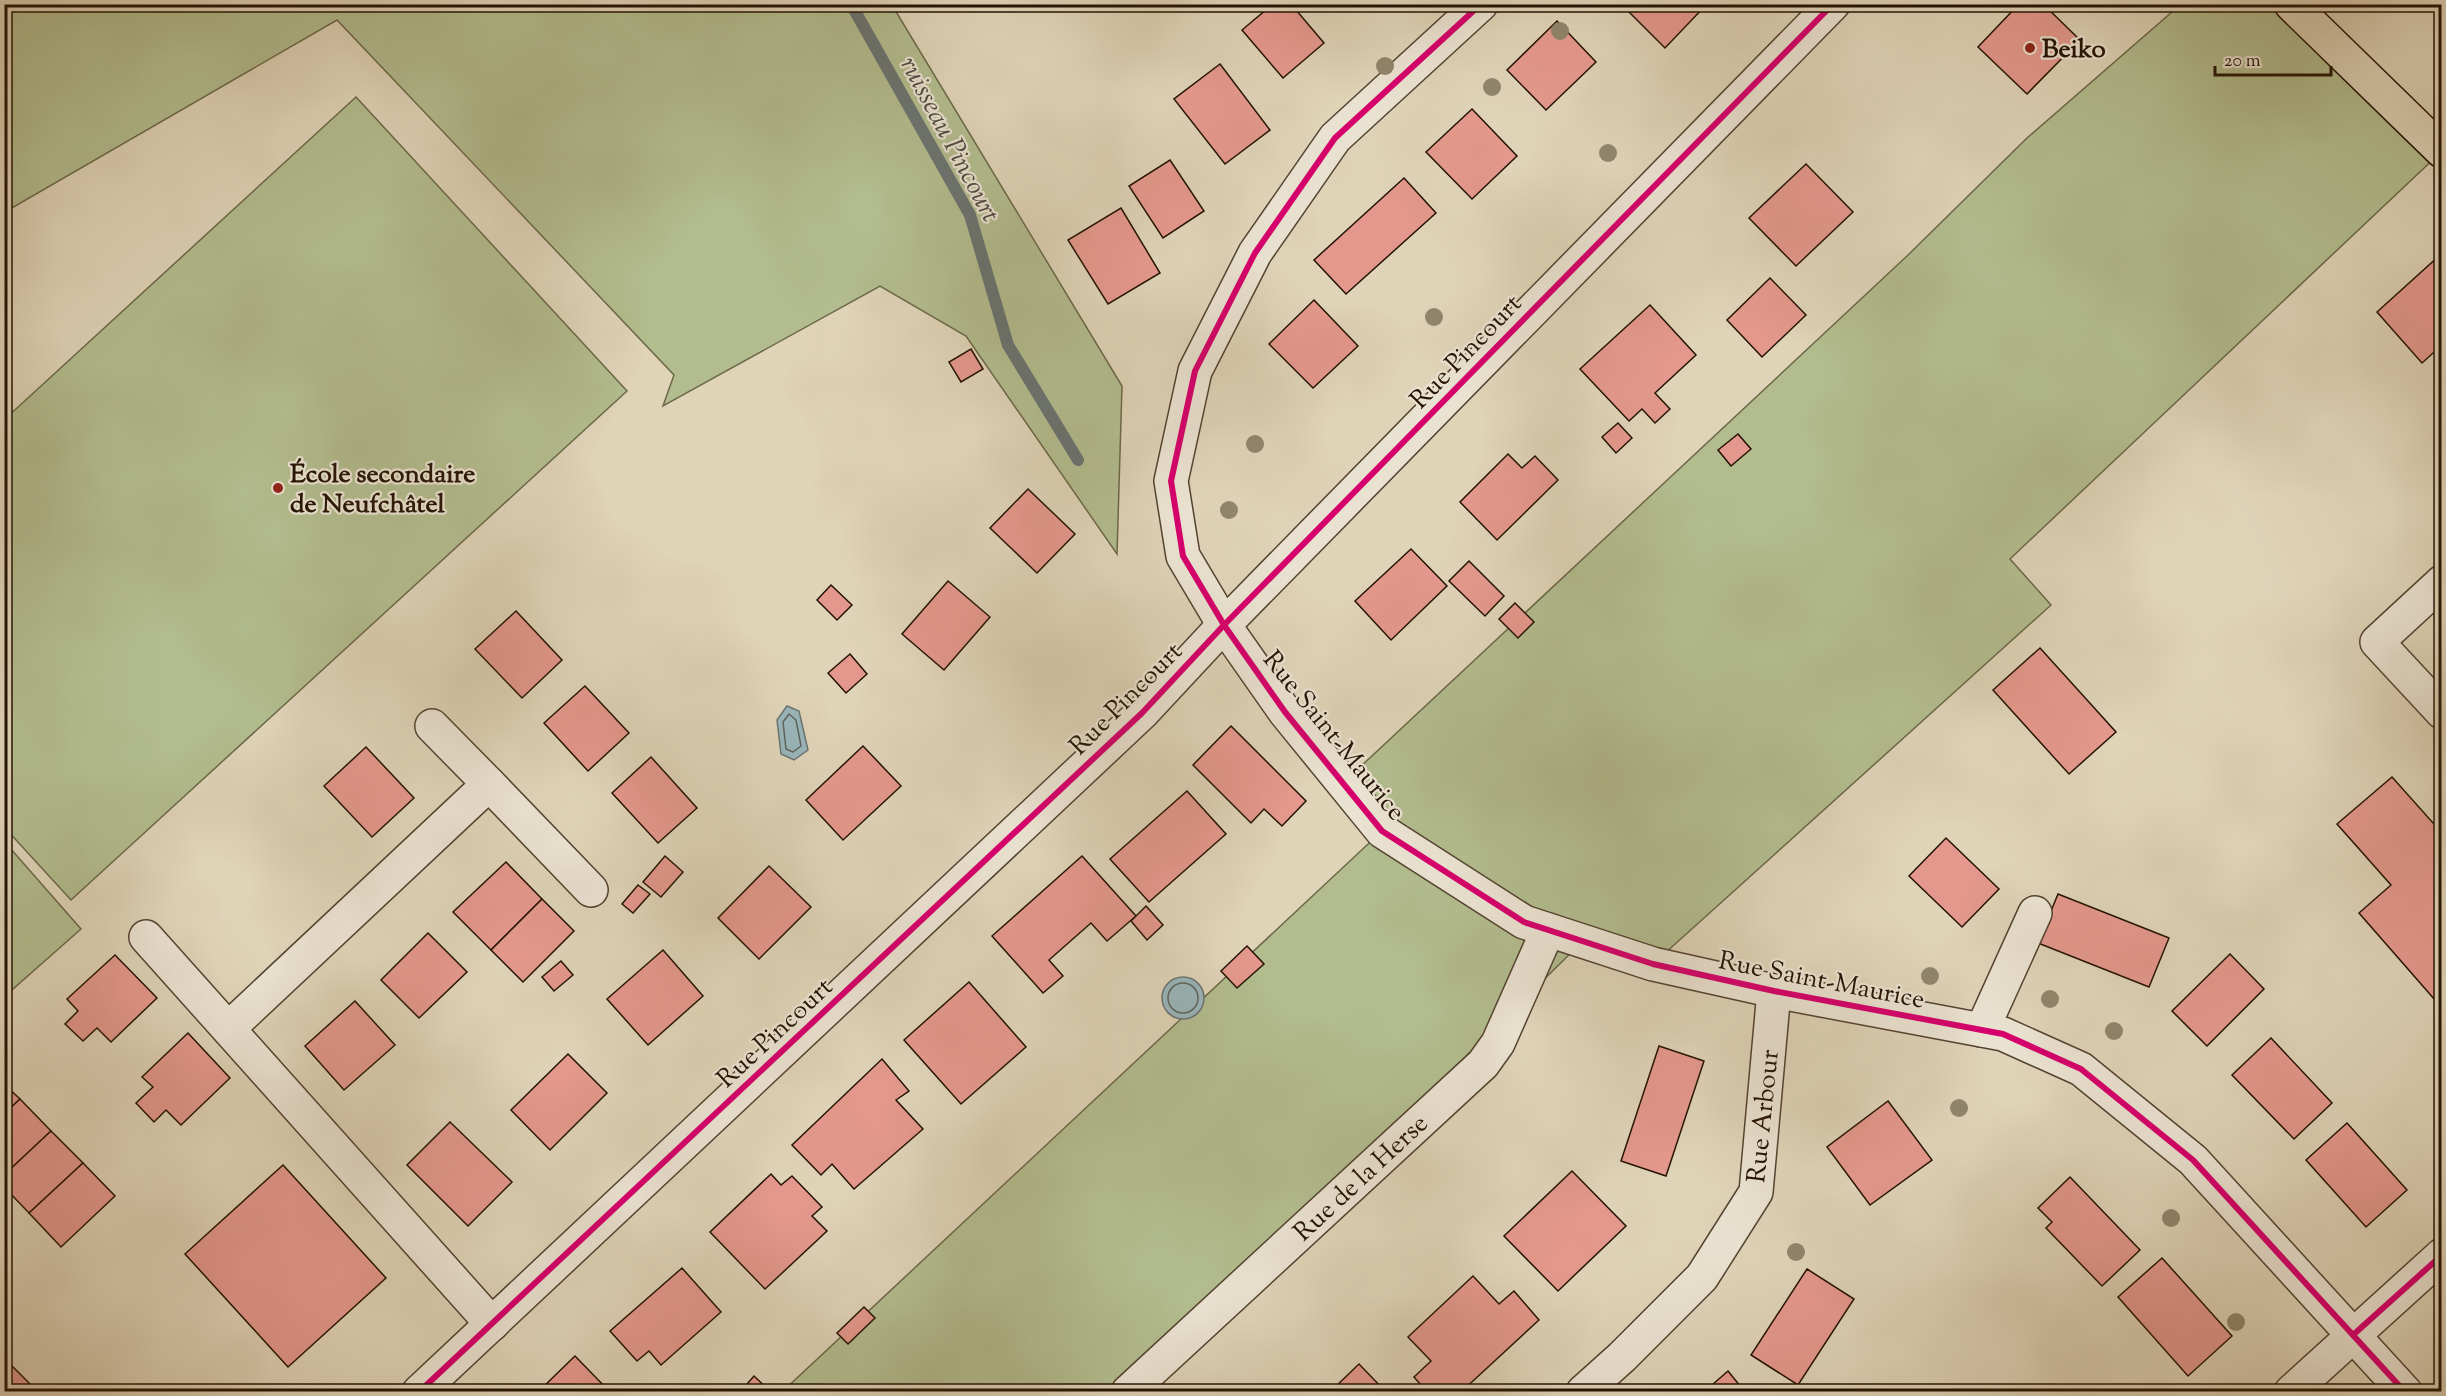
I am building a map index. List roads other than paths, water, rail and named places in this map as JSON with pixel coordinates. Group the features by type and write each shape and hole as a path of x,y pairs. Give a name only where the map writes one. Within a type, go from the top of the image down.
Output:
{"main road":[{"path":"2291,4 2442,151"}],"street":[{"name":"Rue Saint-Maurice","path":"1481,4 1335,138 1255,253 1195,371 1171,481 1184,556 1224,625 1285,712 1382,831 1524,922 1653,964 1774,991 2003,1034 2081,1069 2184,1153 2405,1392"},
{"name":"Rue Pincourt","path":"419,1392 1142,713 1224,625 1833,4"},
{"path":"2442,582 2378,642 2442,712"},
{"path":"432,726 591,890"},
{"path":"229,1028 489,784"},
{"path":"1982,1030 2036,913"},
{"name":"Rue de la Herse","path":"1128,1392 1483,1064 1498,1044 1548,930"},
{"path":"146,937 492,1324"},
{"name":"Rue Arbour","path":"1583,1392 1622,1358 1702,1277 1756,1192 1774,991"},
{"path":"2291,1392 2442,1255"}],"water":[{"path":"787,706 799,711 808,750 794,760 781,754 777,720"},
{"path":"1183,977 1191,978 1198,983 1203,990 1203,1006 1198,1013 1191,1018 1183,1019 1175,1018 1168,1013 1163,1006 1162,998 1163,990 1168,983 1175,978"}],"waterway":[{"name":"ruisseau Pincourt","path":"851,4 970,215 1008,345 1078,460"}],"place":[{"name":"Beiko","path":"2030,48"},
{"name":"École secondaire de Neufchâtel","path":"278,488"}]}
